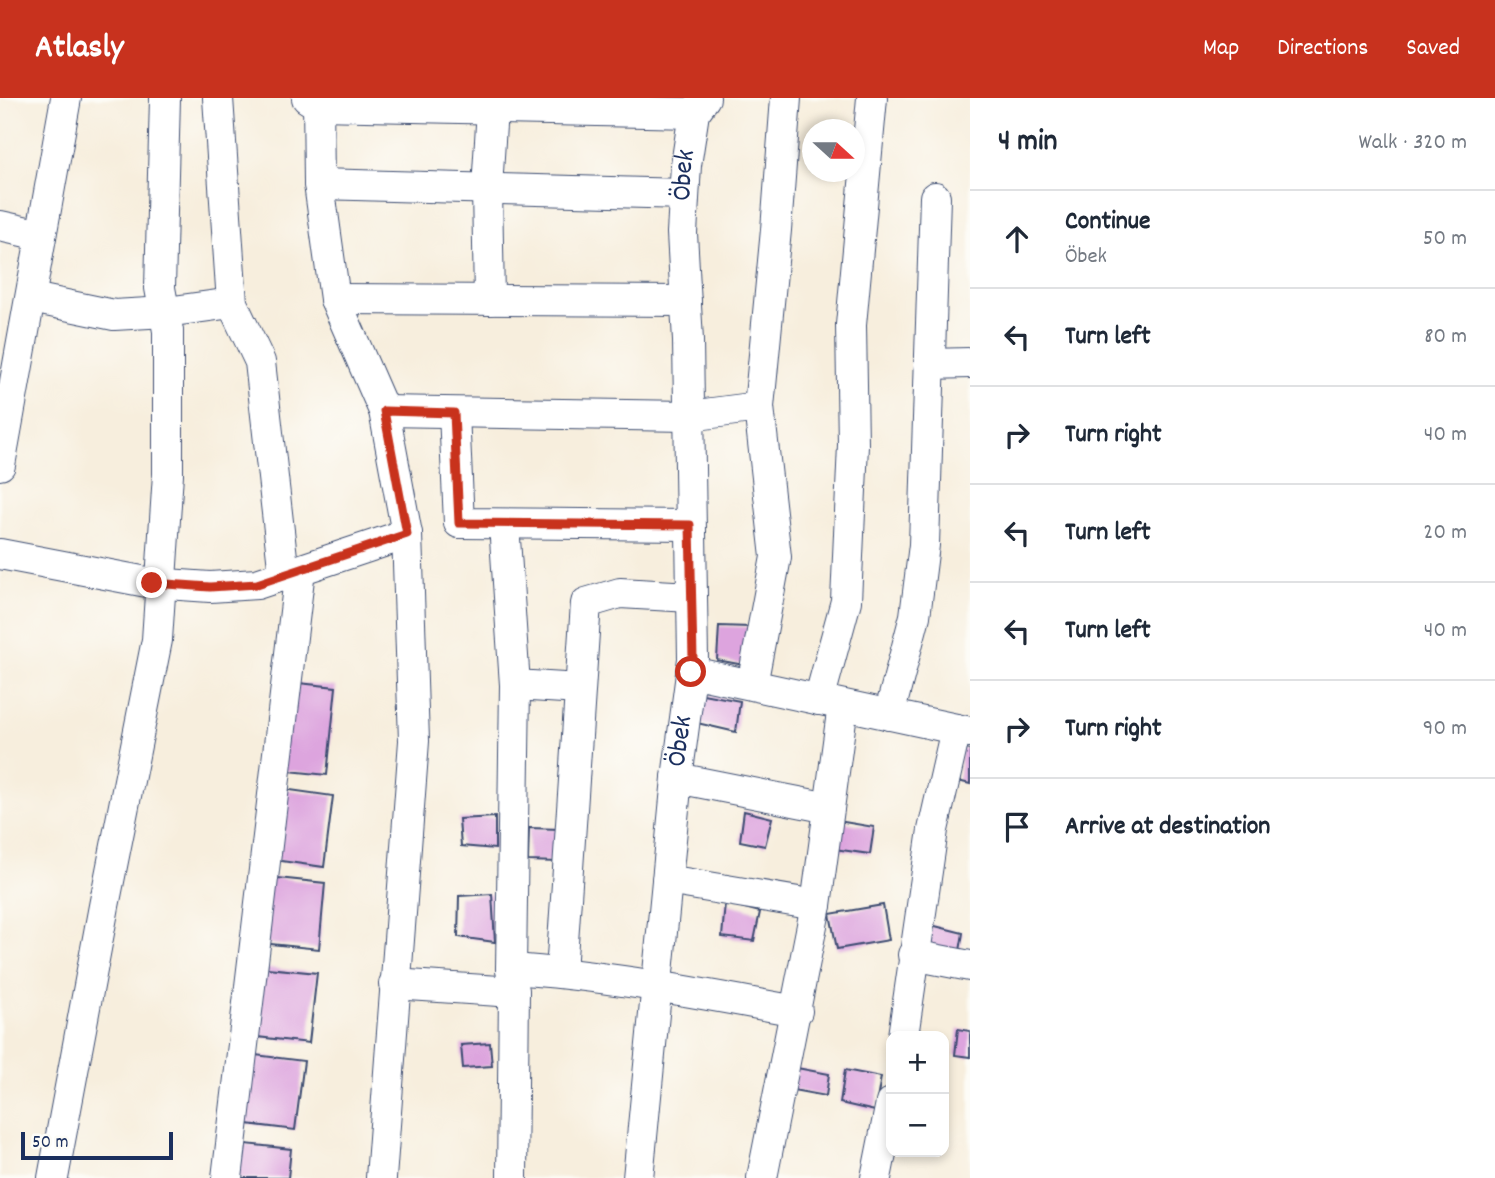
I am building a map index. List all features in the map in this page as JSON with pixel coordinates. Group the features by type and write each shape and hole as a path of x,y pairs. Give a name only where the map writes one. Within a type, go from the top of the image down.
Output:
{"street":[{"path":"0,465 66,98"},
{"path":"53,1178 157,640 168,474 168,331 160,288 165,98"},
{"path":"218,98 232,303 260,362 292,572 227,1178"},
{"path":"752,685 776,556 759,407 786,98"},
{"path":"763,1178 816,905 829,808 831,702 846,601 853,445 851,325 872,98"},
{"path":"381,1178 414,741 407,534 384,411 335,299 319,184 315,101 492,109 699,106"},
{"name":"Öbek","path":"638,1178 677,778 691,672 689,416 682,233 684,194 699,106"},
{"path":"489,300 487,188 492,109"},
{"path":"319,184 684,194"},
{"path":"889,715 915,616 924,545 935,197"},
{"path":"0,226 41,235"},
{"path":"32,298 114,315 166,312 232,303"},
{"path":"335,299 686,301"},
{"path":"929,364 970,363"},
{"path":"384,411 689,416 759,407"},
{"path":"454,413 459,523 690,525"},
{"path":"504,524 515,685 512,1178"},
{"path":"1,556 161,583 210,587 257,584 407,534"},
{"path":"561,972 586,603 620,593 691,597"},
{"path":"691,672 963,731 933,830 904,1031"},
{"path":"515,685 580,689"},
{"path":"677,778 829,808"},
{"path":"667,880 816,905"},
{"path":"914,955 970,966"},
{"path":"394,984 513,981 561,972 797,1011"},
{"path":"876,1178 886,1128"}],"building":[{"path":"719,626 750,627 744,665 717,660"},
{"path":"289,682 336,687 327,775 280,770"},
{"path":"703,694 740,701 736,732 697,723"},
{"path":"962,748 970,750 970,784 958,781"},
{"path":"276,788 333,796 324,867 267,859"},
{"path":"744,811 772,818 765,846 740,841"},
{"path":"495,817 495,849 461,846 459,819"},
{"path":"838,821 874,827 870,854 834,849"},
{"path":"529,828 560,829 559,862 528,861"},
{"path":"268,877 325,883 319,949 261,943"},
{"path":"492,894 495,942 458,937 459,896"},
{"path":"725,903 760,912 754,941 722,937"},
{"path":"883,905 889,940 837,949 830,914"},
{"path":"931,925 963,933 959,957 927,948"},
{"path":"257,967 317,973 309,1043 249,1036"},
{"path":"958,1029 970,1031 970,1057 955,1055"},
{"path":"490,1043 492,1066 463,1068 461,1045"},
{"path":"247,1054 304,1061 295,1130 239,1123"},
{"path":"797,1068 829,1074 826,1096 793,1090"},
{"path":"845,1070 881,1077 875,1111 840,1103"},
{"path":"236,1143 291,1149 288,1178 232,1178"}],"route":[{"path":"152,583 210,587 257,584 407,534 384,411 454,413 459,523 690,525 691,672"}]}
